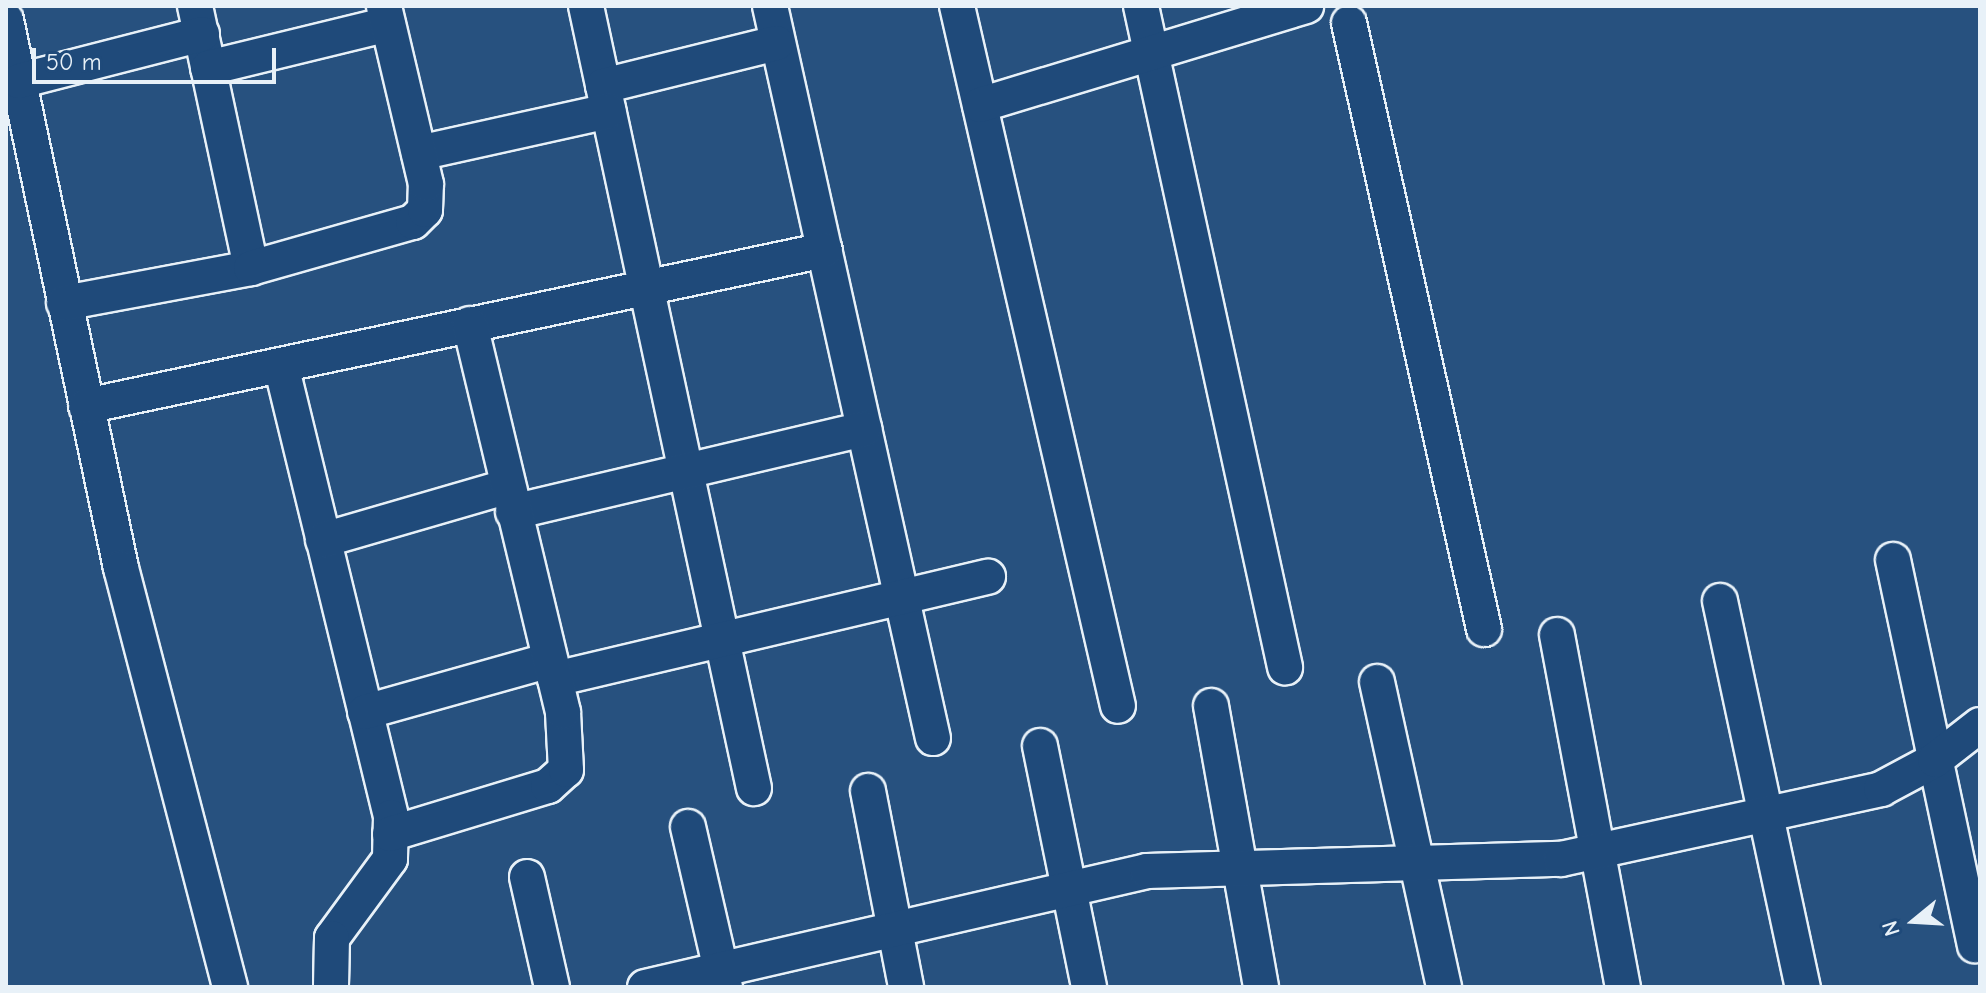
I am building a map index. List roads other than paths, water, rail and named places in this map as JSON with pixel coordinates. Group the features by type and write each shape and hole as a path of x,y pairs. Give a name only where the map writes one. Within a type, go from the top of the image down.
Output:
{"street":[{"path":"586,6 754,788"},
{"path":"770,6 933,738"},
{"path":"957,6 1118,706"},
{"path":"1141,6 1285,667"},
{"path":"980,105 1306,6"},
{"path":"1317,6 1332,23 1358,15 1484,629"},
{"path":"64,303 251,268 413,222 425,210 419,153 386,15 208,68"},
{"path":"6,20 86,406 230,987"},
{"path":"19,81 198,20 251,268"},
{"path":"419,153 606,99 777,43"},
{"path":"86,406 825,250"},
{"path":"390,834 559,780 566,770 553,669 470,324"},
{"path":"281,365 365,712 390,834 390,859 332,938 331,987"},
{"path":"323,540 510,500 686,473 864,429"},
{"path":"1893,560 1975,945"},
{"path":"365,712 553,669 902,600 988,577"},
{"path":"1720,601 1803,987"},
{"path":"1557,635 1623,987"},
{"path":"1377,682 1444,987"},
{"path":"1211,706 1236,864 1261,987"},
{"path":"645,987 723,978 894,927 1147,871 1236,864 1561,859 1881,789 1935,760 1980,725"},
{"path":"1040,746 1089,987"},
{"path":"868,791 906,987"},
{"path":"688,827 723,978"},
{"path":"527,877 552,987"}]}
